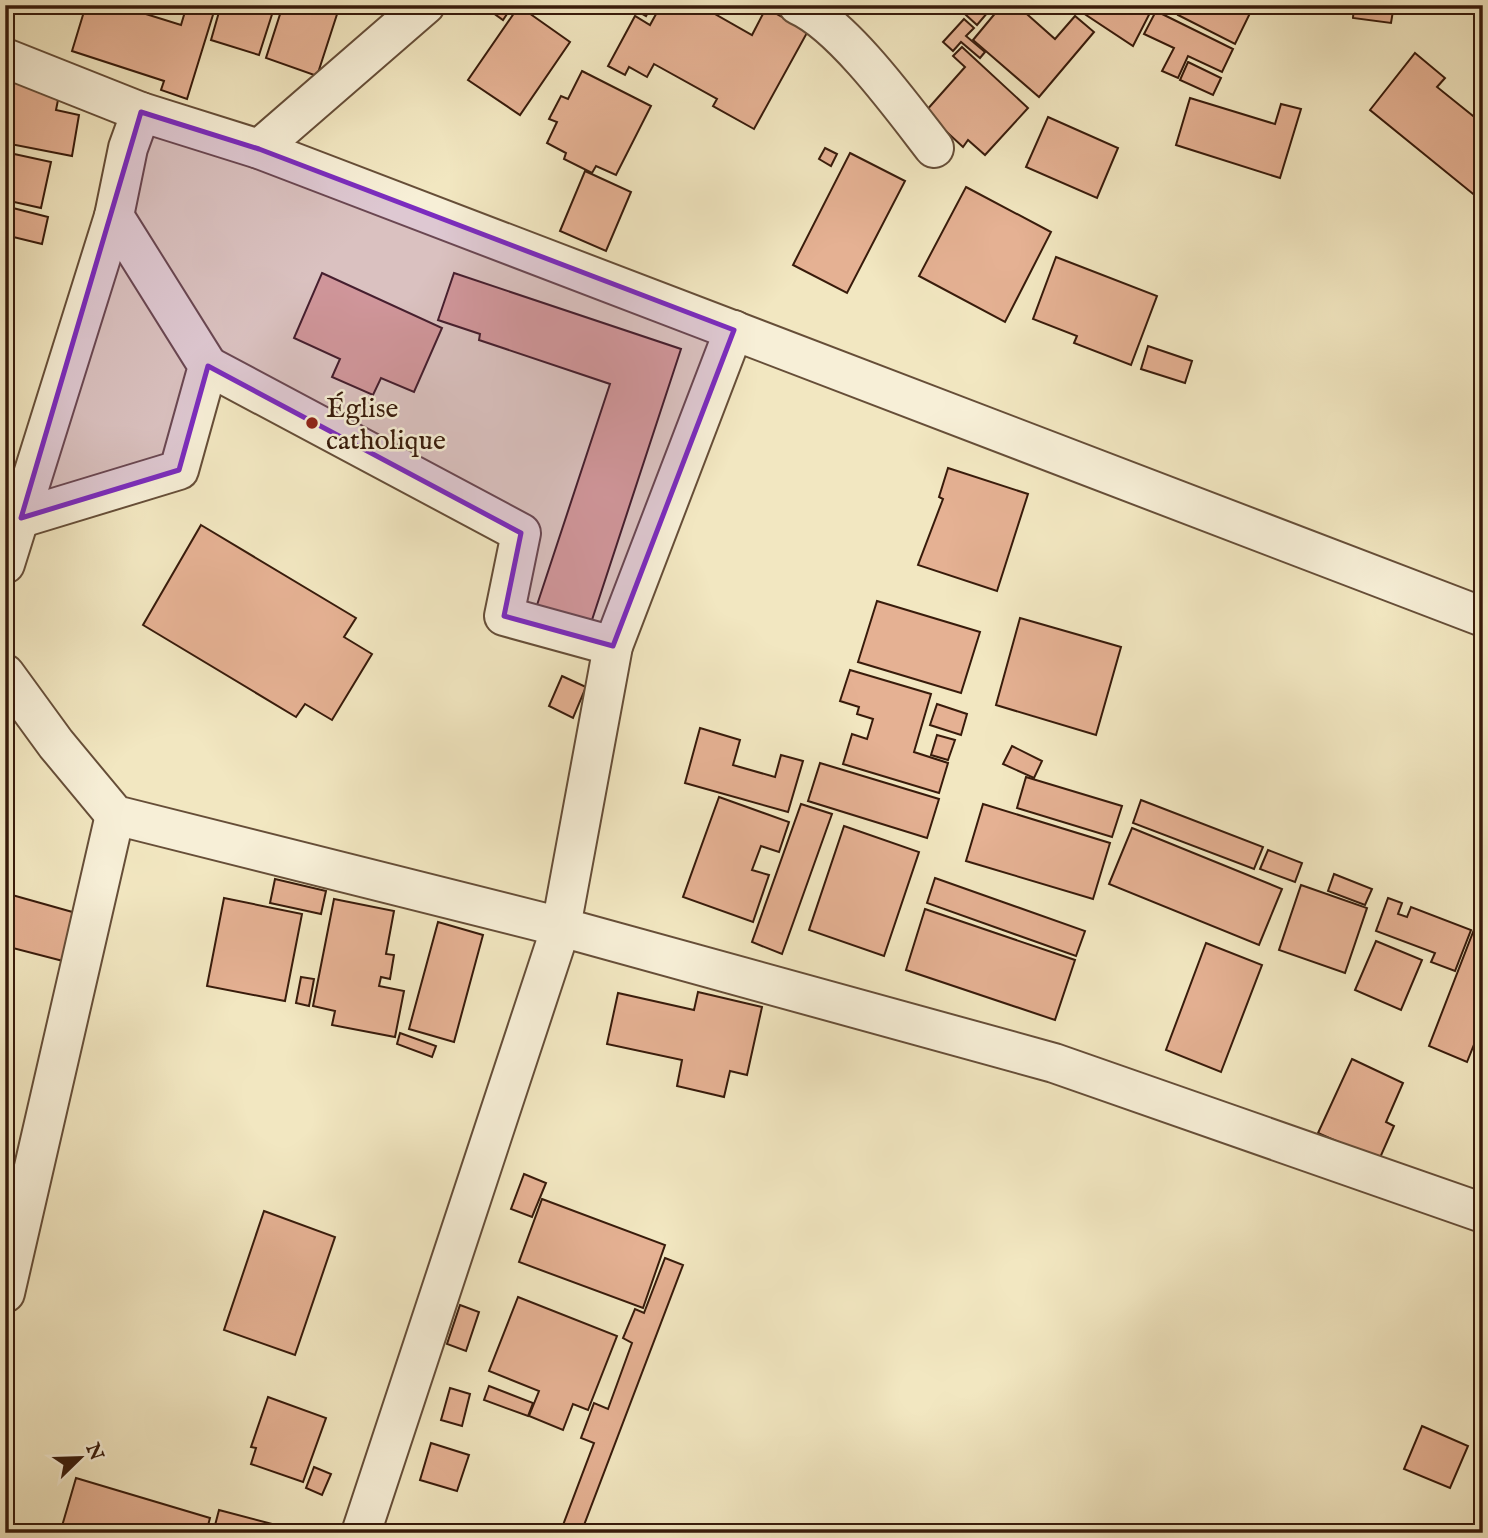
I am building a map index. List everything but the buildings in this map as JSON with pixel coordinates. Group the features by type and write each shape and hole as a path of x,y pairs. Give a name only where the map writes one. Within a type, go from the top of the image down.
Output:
{"street":[{"path":"259,149 425,5"},
{"path":"799,5 813,12 878,76 934,148"},
{"path":"5,58 141,112 259,149 1483,617"},
{"path":"5,564 114,216 128,148 141,112"},
{"path":"114,216 208,366 521,533 504,617 613,646"},
{"path":"361,1533 561,927 613,646 734,330"},
{"path":"21,518 179,470 208,366"},
{"path":"5,674 56,744 116,815 561,927 1054,1063 1483,1213"},
{"path":"5,1293 116,815"}],"highlighted area":[{"path":"141,112 259,149 734,330 613,646 504,616 521,533 208,366 179,470 21,518"}],"place":[{"name":"Église catholique","path":"312,423"}]}
